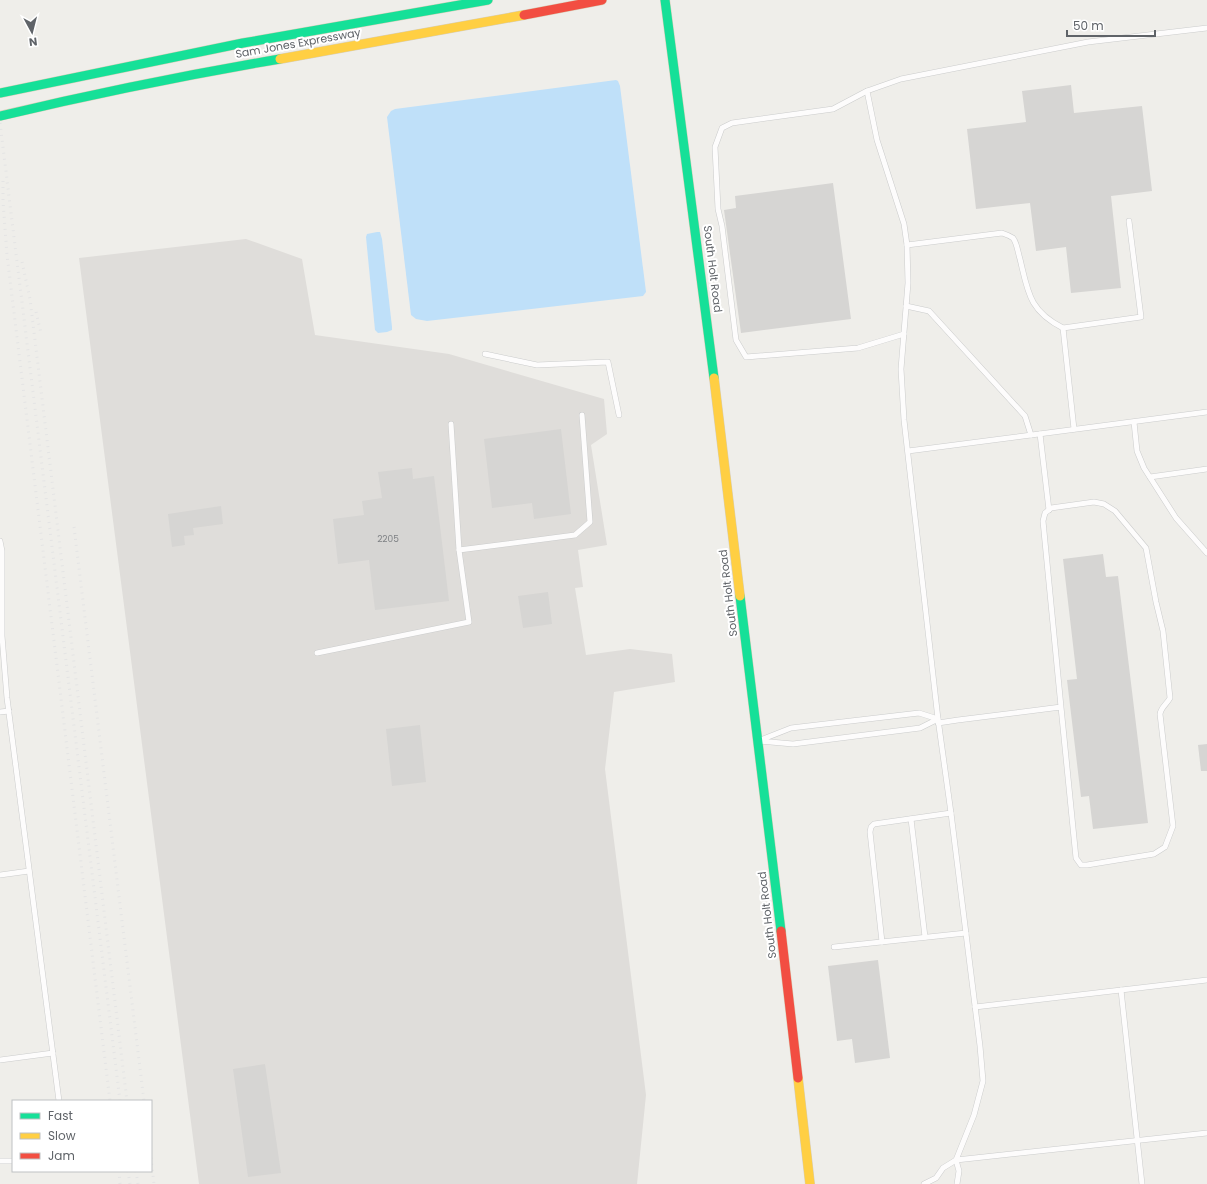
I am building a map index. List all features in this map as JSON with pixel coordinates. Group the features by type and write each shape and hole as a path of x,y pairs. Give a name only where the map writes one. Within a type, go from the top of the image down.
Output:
{"main road":[{"name":"Sam Jones Expressway","path":"0,93 111,68 232,44 488,0"},
{"name":"Sam Jones Expressway","path":"0,116 198,73 505,19 602,0"},
{"name":"South Holt Road","path":"665,0 702,281 810,1184"}],"lane":[{"path":"904,334 858,348 746,357 736,340 722,226 718,209 715,147 722,128 732,122 832,109 868,91 901,80 1088,42 1207,28"},
{"path":"868,91 877,140 904,224 907,246 908,283 901,369 908,451 938,721 951,813 983,1081 974,1115 956,1160 959,1171 957,1184"},
{"path":"907,246 1002,233 1013,238 1017,248 1028,294 1036,308 1051,322 1063,328 1141,317 1129,220"},
{"path":"906,306 929,311 1025,416 1031,435"},
{"path":"1063,328 1074,429"},
{"path":"485,354 537,365 608,362 619,415"},
{"path":"908,451 1207,412"},
{"path":"459,550 574,535 590,522 582,415"},
{"path":"1134,422 1137,451 1144,468 1176,518 1207,553"},
{"path":"317,653 469,622 459,550 451,424"},
{"path":"1040,434 1049,510"},
{"path":"1150,477 1207,469"},
{"path":"1094,502 1104,504 1115,511 1146,548 1163,631 1170,698 1162,707 1160,714 1173,826 1165,847 1154,854 1087,865 1081,864 1076,858 1061,707 1043,521 1045,513 1051,508 1094,502"},
{"path":"0,541 2,551 4,663 9,711 59,1100"},
{"path":"758,740 793,744 920,728 938,721 958,720 1061,707"},
{"path":"0,712 9,711"},
{"path":"758,740 791,728 919,713 938,721"},
{"path":"882,942 870,832 871,827 874,824 951,813"},
{"path":"911,819 925,937"},
{"path":"0,875 29,871"},
{"path":"834,947 966,933"},
{"path":"975,1008 1207,980"},
{"path":"1121,990 1142,1184"},
{"path":"0,1060 53,1053"},
{"path":"924,1184 936,1178 943,1168 956,1160 1207,1134"},
{"path":"0,1161 12,1161"}],"shaded area":[{"path":"246,239 302,259 315,335 449,354 604,399 607,434 591,445 607,545 578,550 583,587 575,588 586,655 630,649 672,654 675,682 614,692 605,769 646,1095 637,1184 199,1184 79,258"}],"water":[{"path":"616,80 620,86 646,292 643,296 427,321 416,319 411,315 387,117 391,111 395,109"},
{"path":"380,232 382,239 392,327 392,330 378,333 375,330 366,237 367,234"}],"building":[{"path":"1071,85 1074,113 1142,106 1152,191 1111,196 1121,288 1071,293 1066,247 1036,251 1030,203 976,209 967,129 1026,122 1022,91"},
{"path":"833,183 851,319 741,333 724,210 736,208 735,196"},
{"path":"561,429 571,514 534,519 532,503 492,508 484,439"},
{"path":"412,468 413,479 434,476 449,601 375,610 369,560 338,564 333,519 364,515 362,501 382,498 378,472"},
{"path":"221,506 223,524 193,528 194,535 184,536 185,545 172,547 168,514"},
{"path":"1103,554 1106,577 1118,576 1148,823 1093,829 1089,796 1081,797 1067,680 1077,679 1063,559"},
{"path":"548,592 552,624 523,628 518,596"},
{"path":"420,725 426,782 392,786 386,729"},
{"path":"1207,744 1207,771 1201,771 1198,745"},
{"path":"878,960 890,1058 855,1063 852,1039 837,1041 828,966"},
{"path":"265,1064 281,1173 248,1177 233,1069"}],"railway":[{"path":"0,123 120,1100"},
{"path":"3,181 7,255 110,1100"},
{"path":"22,262 30,299 127,1100"},
{"path":"36,312 41,333"},
{"path":"74,527 144,1100"},
{"path":"152,1167 154,1184"},
{"path":"119,1172 120,1184"},
{"path":"128,1172 130,1184"},
{"path":"136,1172 138,1184"}],"traffic: fast":[{"path":"0,93 243,43 488,0"},
{"path":"665,0 714,378"},
{"path":"0,116 140,85 280,59"},
{"path":"740,596 781,931"}],"traffic: slow":[{"path":"280,59 524,15"},
{"path":"714,378 740,596"},
{"path":"798,1078 810,1184"}],"traffic: jam":[{"path":"524,15 602,0"},
{"path":"781,931 798,1078"}]}
